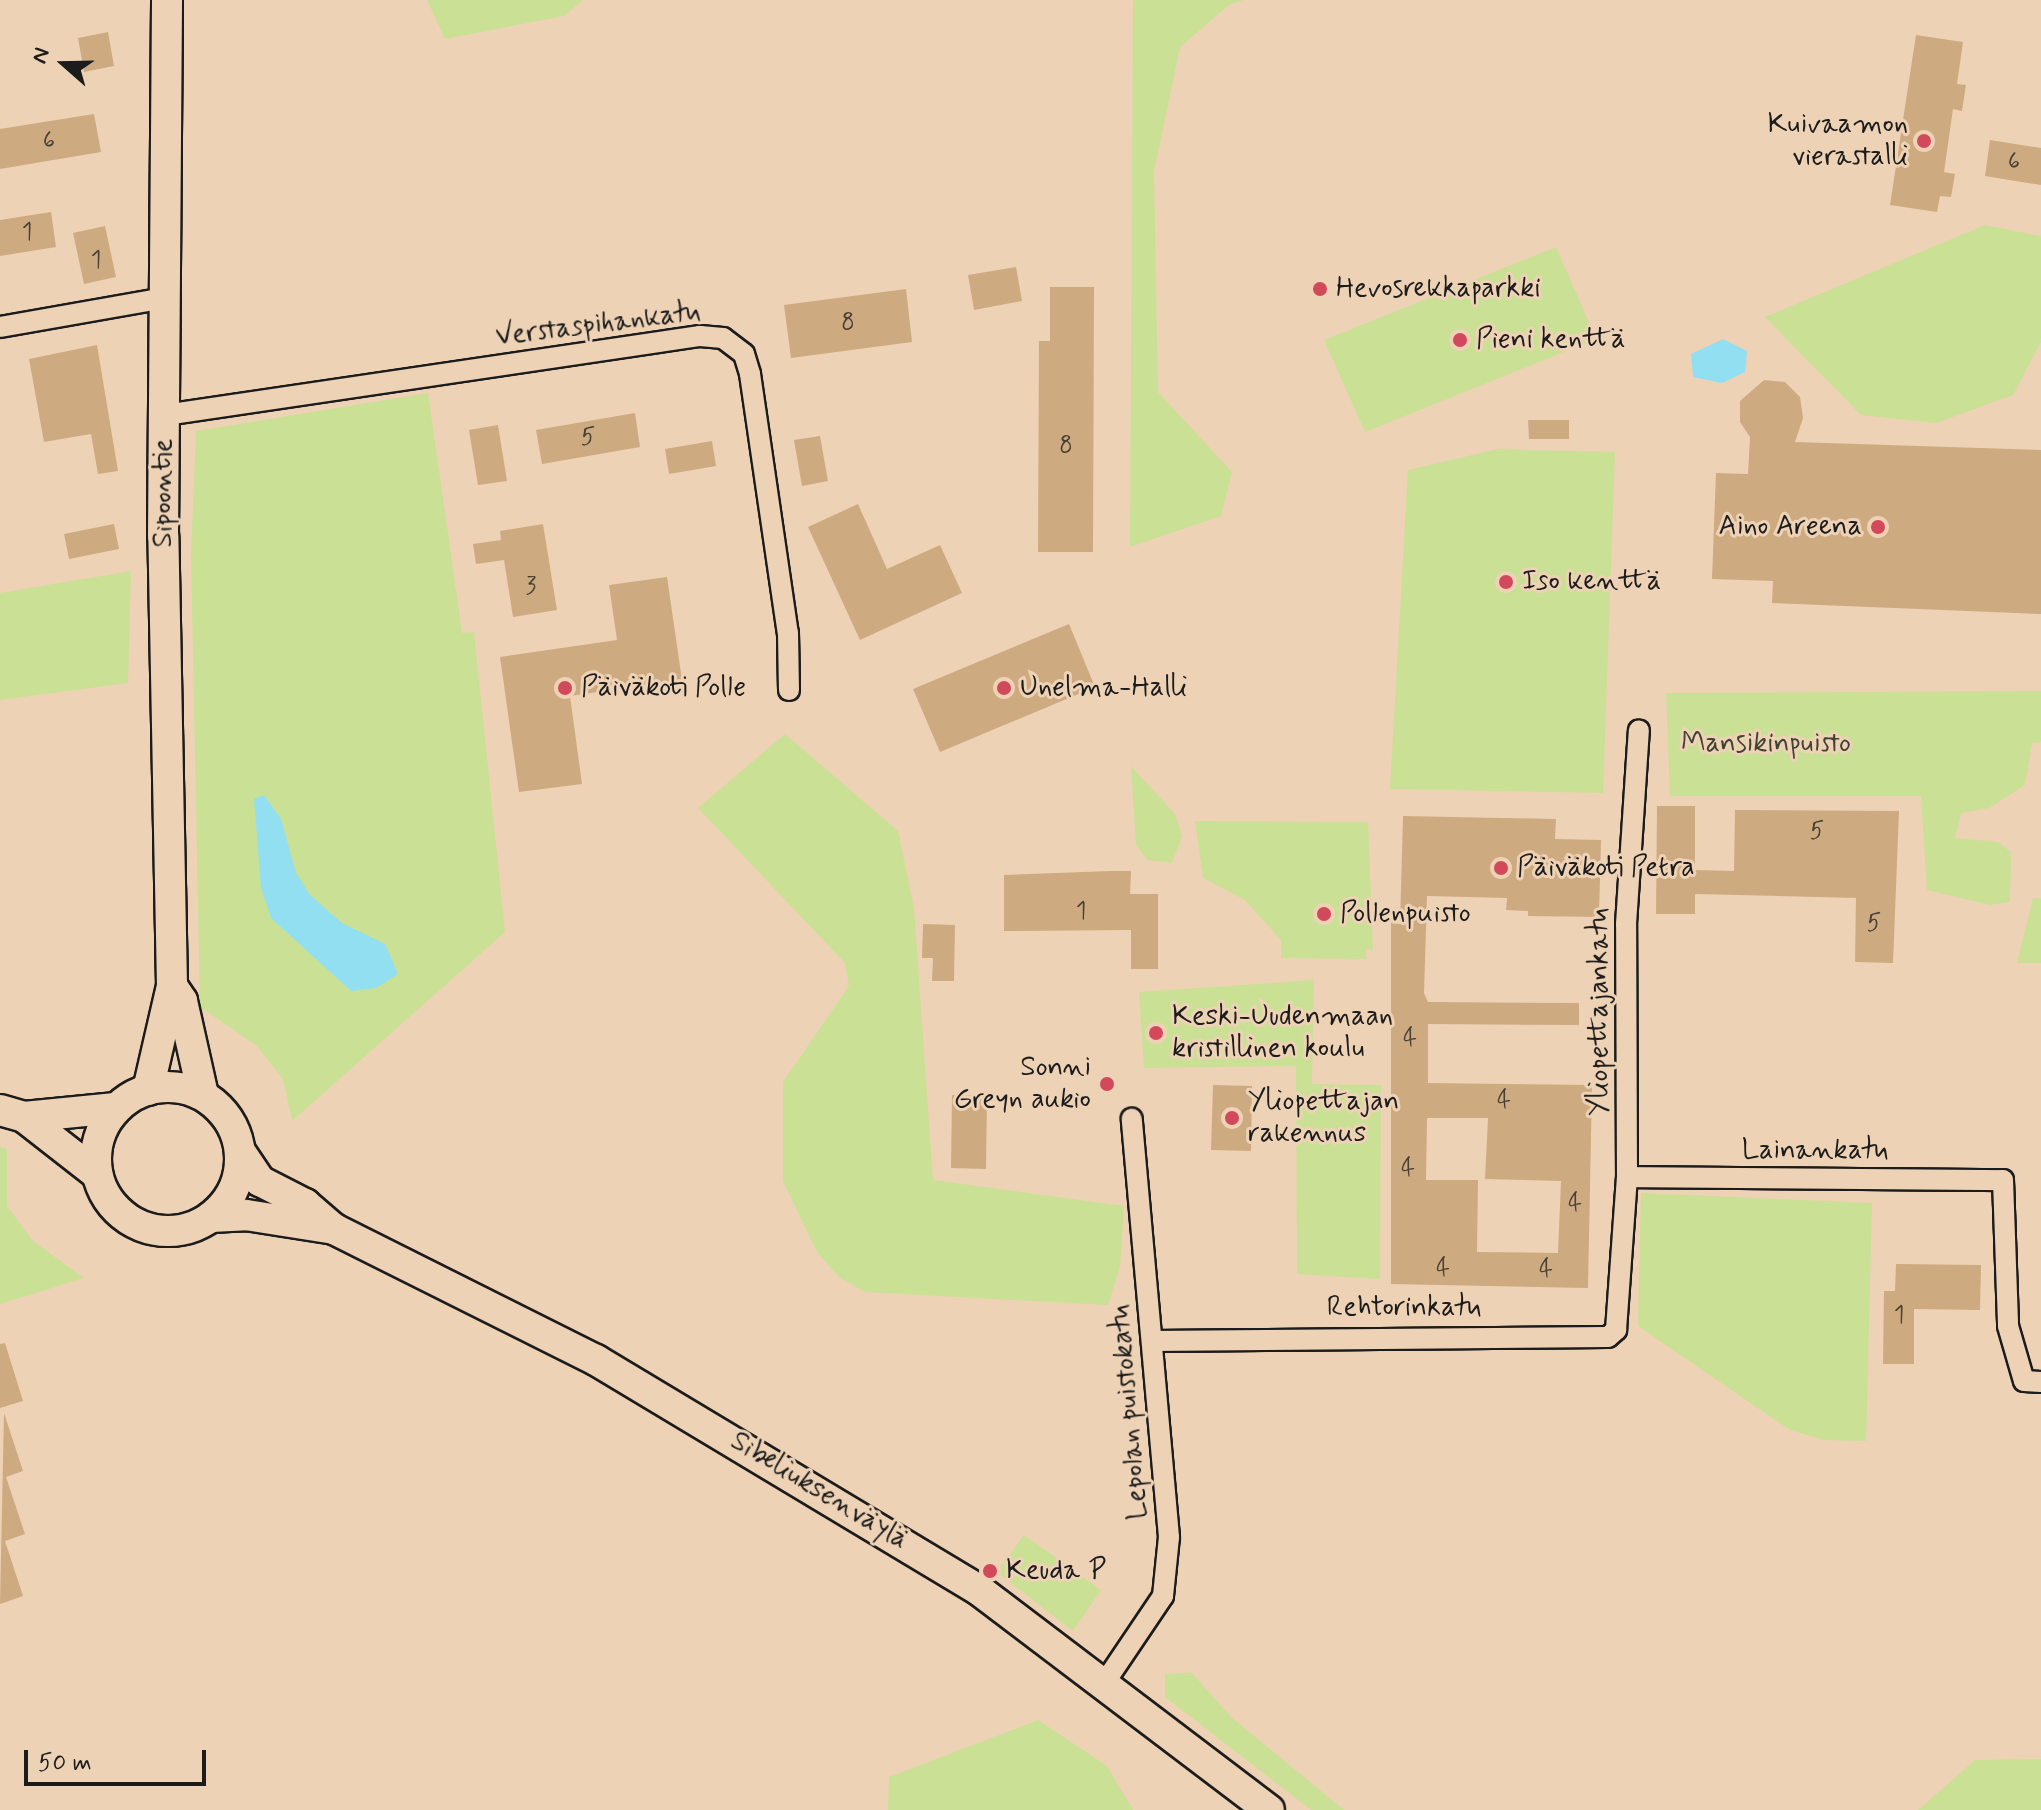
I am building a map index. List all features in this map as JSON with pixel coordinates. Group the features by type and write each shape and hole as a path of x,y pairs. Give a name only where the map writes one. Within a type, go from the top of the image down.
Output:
{"main road":[{"name":"Sipoontie","path":"148,1090 172,986 165,415 167,0"},
{"name":"Sipoontie","path":"172,986 182,1001 203,1095"},
{"path":"181,1087 203,1095 235,1129 241,1153 229,1199 211,1217 190,1228 141,1226 121,1214 97,1174 12,1114 116,1108 148,1090 181,1087"},
{"path":"97,1174 96,1151 116,1108"},
{"name":"Sibeliuksenväylä","path":"241,1153 260,1181 305,1204 334,1229 596,1360 811,1483 979,1590 1105,1682 1269,1810"},
{"name":"Sibeliuksenväylä","path":"211,1217 246,1215 334,1229"}],"street":[{"path":"0,327 165,298"},
{"name":"Verstaspihankatu","path":"165,415 700,336 723,338 744,354 750,374 788,633 789,690"},
{"name":"Yliopettajankatu","path":"1622,1294 1627,1177 1626,924 1639,730"},
{"name":"Lepolan puistokatu","path":"1105,1682 1163,1596 1169,1537 1132,1119"},
{"name":"Lainankatu","path":"1627,1177 2003,1180 2008,1326 2032,1382"},
{"name":"Rehtorinkatu","path":"1152,1341 1608,1337 1616,1330 1622,1294"}],"green space":[{"path":"427,0 583,0 564,16 445,39"},
{"path":"1133,0 1244,0 1230,4 1180,47 1154,172 1158,392 1232,472 1221,516 1130,547"},
{"path":"1985,225 2041,236 2041,342 2013,395 1936,423 1861,415 1765,317"},
{"name":"Pieni kenttä","path":"1556,247 1596,339 1365,432 1324,340"},
{"path":"428,393 462,633 474,632 505,932 292,1121 283,1079 256,1045 200,1007 191,554 196,431"},
{"name":"Iso kenttä","path":"1498,449 1615,452 1603,793 1390,789 1408,470"},
{"path":"131,571 128,683 0,700 0,593"},
{"name":"Mansikinpuisto","path":"2041,691 2041,742 2032,743 2025,785 1989,808 1961,813 1955,838 1998,842 2011,852 2010,902 1990,905 1927,890 1921,796 1670,796 1666,693"},
{"path":"785,734 898,831 914,908 933,1180 1124,1206 1120,1267 1108,1305 865,1292 839,1277 817,1252 783,1181 783,1082 849,986 845,963 698,808"},
{"path":"1131,766 1175,814 1182,836 1172,863 1147,860 1136,845"},
{"name":"Pollenpuisto","path":"1195,821 1368,822 1373,950 1366,949 1366,959 1281,958 1281,940 1245,900 1203,878"},
{"path":"2033,898 2041,898 2041,963 2017,963"},
{"path":"1314,980 1312,1084 1381,1085 1380,1279 1297,1274 1296,1066 1144,1068 1139,992"},
{"path":"0,1147 7,1149 7,1206 33,1241 84,1278 0,1304"},
{"path":"1641,1193 1872,1203 1866,1441 1824,1440 1790,1430 1638,1326"},
{"path":"1024,1535 1101,1590 1073,1631 997,1572"},
{"path":"1192,1673 1231,1717 1344,1810 1311,1810 1165,1697 1165,1674"},
{"path":"1038,1720 1107,1766 1133,1810 888,1810 889,1777"},
{"path":"2041,1759 2041,1810 1918,1810 1975,1760"}],"water":[{"path":"1723,339 1747,351 1745,372 1722,383 1693,377 1691,354"},
{"path":"264,795 281,819 296,873 310,895 342,923 385,944 398,974 376,988 351,991 271,918 261,888 254,799"}],"building":[{"path":"108,32 114,66 84,72 78,38"},
{"name":"Kuivaamon vierastalli","path":"1916,35 1963,42 1957,84 1966,85 1962,111 1953,109 1944,172 1955,174 1951,197 1940,196 1937,212 1890,205"},
{"path":"94,114 101,152 0,169 0,129"},
{"path":"1990,140 2041,148 2041,185 1985,176"},
{"path":"51,212 56,247 0,256 0,220"},
{"path":"105,226 116,277 84,284 73,233"},
{"path":"1016,267 1022,301 974,310 968,275"},
{"path":"1050,287 1094,287 1093,552 1038,552 1039,341 1050,341"},
{"path":"906,289 912,342 791,358 784,305"},
{"path":"97,345 118,471 98,474 91,434 44,442 29,359"},
{"name":"Aino Areena","path":"1764,380 1785,382 1800,397 1803,418 1795,442 2041,450 2041,614 1772,603 1773,581 1712,579 1716,473 1748,474 1750,437 1740,422 1740,401"},
{"path":"635,413 640,447 542,464 536,430"},
{"path":"1528,420 1569,420 1569,439 1529,439"},
{"path":"498,425 507,481 478,485 469,430"},
{"path":"820,436 828,481 802,486 794,440"},
{"path":"712,441 716,466 669,474 665,449"},
{"path":"858,504 887,569 940,545 962,593 860,640 808,527"},
{"path":"114,524 119,549 69,559 64,534"},
{"path":"543,524 557,610 513,617 504,560 476,564 473,544 501,540 500,531"},
{"name":"Päiväkoti Polle","path":"667,577 682,680 570,696 582,784 519,792 500,657 617,640 609,585"},
{"name":"Unelma-Halli","path":"1069,624 1095,687 940,752 913,689"},
{"path":"1657,806 1695,806 1695,870 1734,871 1735,810 1899,811 1893,963 1855,962 1856,898 1695,894 1695,914 1656,914"},
{"path":"1403,816 1556,819 1555,839 1601,840 1599,917 1528,916 1528,911 1506,910 1507,898 1427,896 1424,993 1428,1002 1579,1003 1579,1025 1428,1024 1428,1083 1592,1085 1588,1288 1391,1284 1391,923 1400,924","holes":["1427,1118 1488,1118 1485,1179 1561,1181 1558,1253 1477,1252 1478,1180 1426,1180"]},
{"path":"1131,871 1130,894 1158,894 1158,969 1131,969 1131,930 1004,931 1004,875"},
{"path":"923,924 955,925 954,981 932,981 933,958 922,958"},
{"name":"Yliopettajan rakennus","path":"1213,1085 1252,1086 1251,1151 1211,1150"},
{"path":"952,1095 987,1096 986,1169 951,1168"},
{"path":"1896,1264 1981,1265 1980,1310 1914,1309 1914,1364 1883,1364 1884,1291 1895,1291"},
{"path":"5,1343 23,1401 0,1408 0,1344"},
{"path":"4,1413 23,1471 6,1477 25,1534 5,1541 23,1596 0,1604"}],"place":[{"name":"Kuivaamon vierastalli","path":"1924,141"},
{"name":"Hevosrekkaparkki","path":"1320,289"},
{"name":"Pieni kenttä","path":"1460,340"},
{"name":"Aino Areena","path":"1878,527"},
{"name":"Iso kenttä","path":"1506,582"},
{"name":"Päiväkoti Polle","path":"565,688"},
{"name":"Unelma-Halli","path":"1004,688"},
{"name":"Päiväkoti Petra","path":"1501,868"},
{"name":"Pollenpuisto","path":"1324,914"},
{"name":"Keski-Uudenmaan kristillinen koulu","path":"1156,1033"},
{"name":"Sonni Greyn aukio","path":"1107,1084"},
{"name":"Yliopettajan rakennus","path":"1232,1118"},
{"name":"Keuda P","path":"990,1571"}]}
